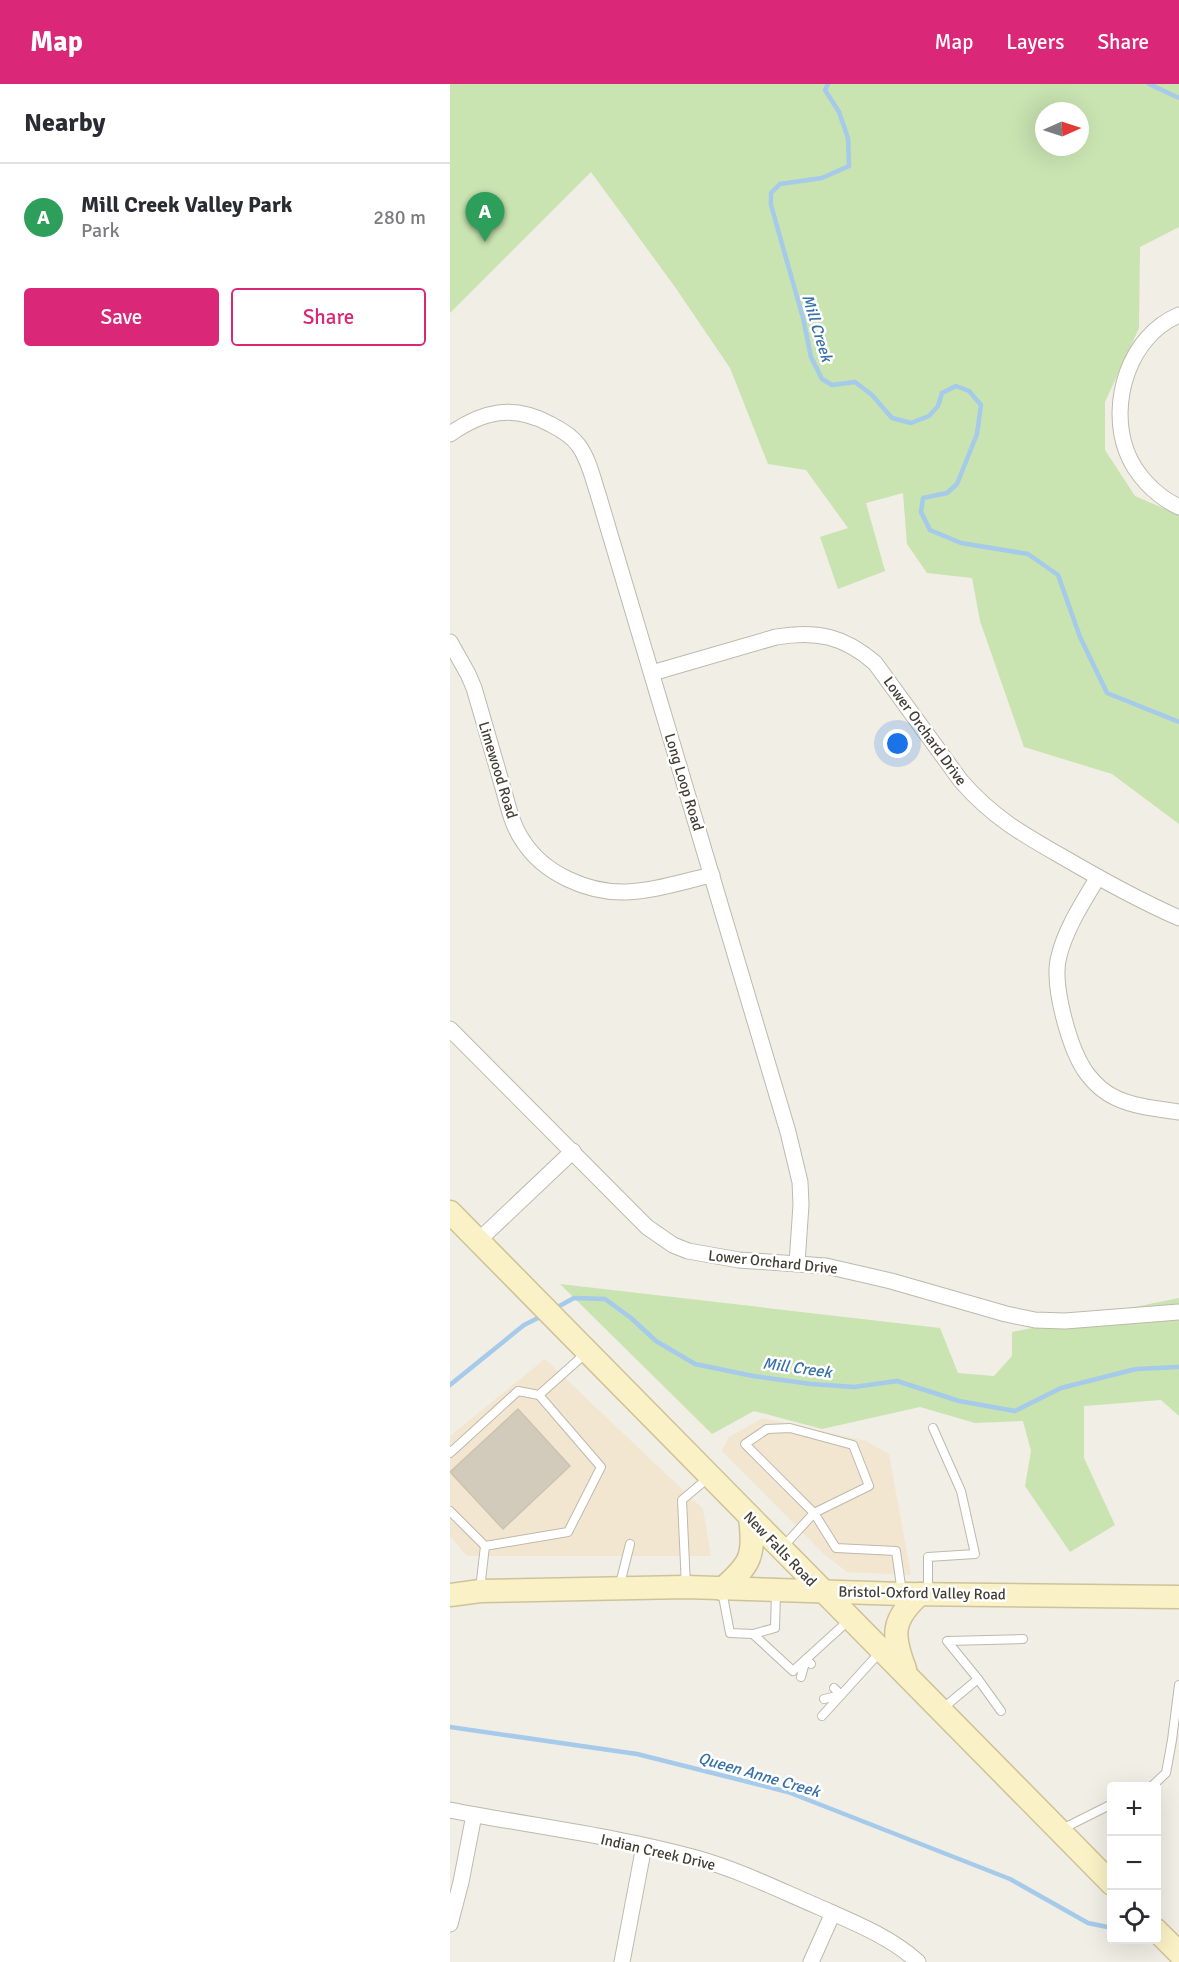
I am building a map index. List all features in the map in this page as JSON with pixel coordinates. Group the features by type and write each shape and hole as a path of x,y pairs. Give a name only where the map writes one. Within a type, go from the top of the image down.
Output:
{"main road":[{"name":"New Falls Road","path":"450,1212 1107,1879"},
{"path":"722,1589 742,1571 750,1556 753,1539 750,1517"},
{"name":"Bristol-Oxford Valley Road","path":"450,1595 480,1591 686,1587 917,1594 1179,1597"},
{"path":"908,1676 896,1643 896,1631 906,1606 917,1594"},
{"path":"1161,1935 1179,1953"}],"street":[{"path":"1179,315 1160,327 1136,354 1120,402 1122,435 1126,452 1135,469 1160,495 1179,507"},
{"name":"Long Loop Road","path":"450,434 477,418 493,413 524,413 539,417 560,429 576,442 586,460 652,673 788,1132 800,1182 801,1204 797,1263"},
{"name":"Lower Orchard Drive","path":"652,673 796,633 809,633 846,643 863,653 883,673 961,781 997,817 1015,830 1098,877 1179,918"},
{"name":"Limewood Road","path":"450,642 474,688 512,818 523,842 539,860 573,881 601,891 645,890 712,875"},
{"path":"1098,877 1074,918 1063,943 1056,972 1064,1017 1078,1058 1087,1074 1101,1089 1115,1098 1127,1103 1179,1112"},
{"name":"Lower Orchard Drive","path":"450,1029 647,1227 673,1245 688,1251 719,1258 797,1263 853,1271 1035,1320 1065,1321 1179,1312"},
{"path":"478,1241 573,1151"},
{"name":"Indian Creek Drive","path":"450,1810 698,1858 833,1913 882,1937 918,1962"},
{"path":"450,1924 474,1815"},
{"path":"622,1962 644,1846"},
{"path":"811,1962 833,1913"}],"lane":[{"path":"539,1395 588,1352"},
{"path":"450,1453 518,1391 539,1395 601,1467 568,1532 485,1546"},
{"path":"781,1549 814,1513 869,1486 853,1444 790,1428 767,1429 745,1444 814,1513 836,1548 896,1551 917,1594"},
{"path":"917,1594 928,1557 975,1554 962,1491 933,1428"},
{"path":"686,1587 682,1500 709,1477"},
{"path":"450,1511 485,1546"},
{"path":"619,1589 630,1544"},
{"path":"480,1591 485,1546"},
{"path":"722,1589 730,1633 753,1634 775,1628 776,1589"},
{"path":"801,1677 808,1661 852,1618"},
{"path":"753,1634 793,1671 820,1655"},
{"path":"1001,1711 947,1641 1023,1639"},
{"path":"822,1716 882,1650"},
{"path":"941,1710 978,1679"},
{"path":"841,1695 844,1680"},
{"path":"1156,1782 1166,1773 1179,1685"},
{"path":"834,1688 841,1695"},
{"path":"824,1699 841,1695"},
{"path":"1059,1830 1107,1806"}],"shaded area":[{"path":"545,1359 703,1509 711,1556 467,1556 450,1536 450,1436"},
{"path":"763,1418 866,1441 889,1454 911,1575 847,1572 824,1554 722,1451 729,1437"}],"green space":[{"path":"450,84 1179,84 1179,227 1140,247 1139,328 1105,402 1105,450 1135,496 1179,515 1179,824 1112,774 1024,747 980,621 972,578 927,573 907,544 903,493 866,503 885,571 838,589 820,537 848,528 806,470 768,464 730,368 675,287 591,172 450,313"},
{"path":"560,1284 940,1328 958,1373 994,1376 1012,1356 1012,1332 1179,1298 1179,1416 1161,1400 1084,1406 1084,1458 1115,1525 1070,1552 1025,1486 1031,1451 1023,1421 975,1423 920,1407 822,1429 754,1411 712,1434"}],"building":[{"path":"518,1409 570,1466 503,1529 450,1472"}],"waterway":[{"name":"Mill Creek","path":"828,84 825,90 839,112 848,138 849,166 822,178 780,184 771,193 771,205 803,318 811,357 822,379 832,385 855,382 872,395 892,418 911,423 929,416 938,406 942,393 956,386 969,391 981,405 977,434 957,484 947,493 923,498 921,512 930,530 961,543 1028,554 1058,575 1080,637 1107,693 1179,722"},
{"name":"Mill Creek","path":"1149,84 1179,98"},
{"name":"Mill Creek","path":"554,1309 574,1298 605,1299 631,1318 656,1341 695,1364 753,1376 811,1384 854,1387 897,1381 959,1401 1015,1411 1061,1388 1136,1369 1179,1367"},
{"name":"Mill Creek","path":"450,1385 524,1325 542,1316"},
{"name":"Queen Anne Creek","path":"450,1727 637,1754 788,1792 1010,1879 1088,1923 1107,1927"}],"place":[{"name":"Mill Creek Valley Park","path":"485,242"}]}
